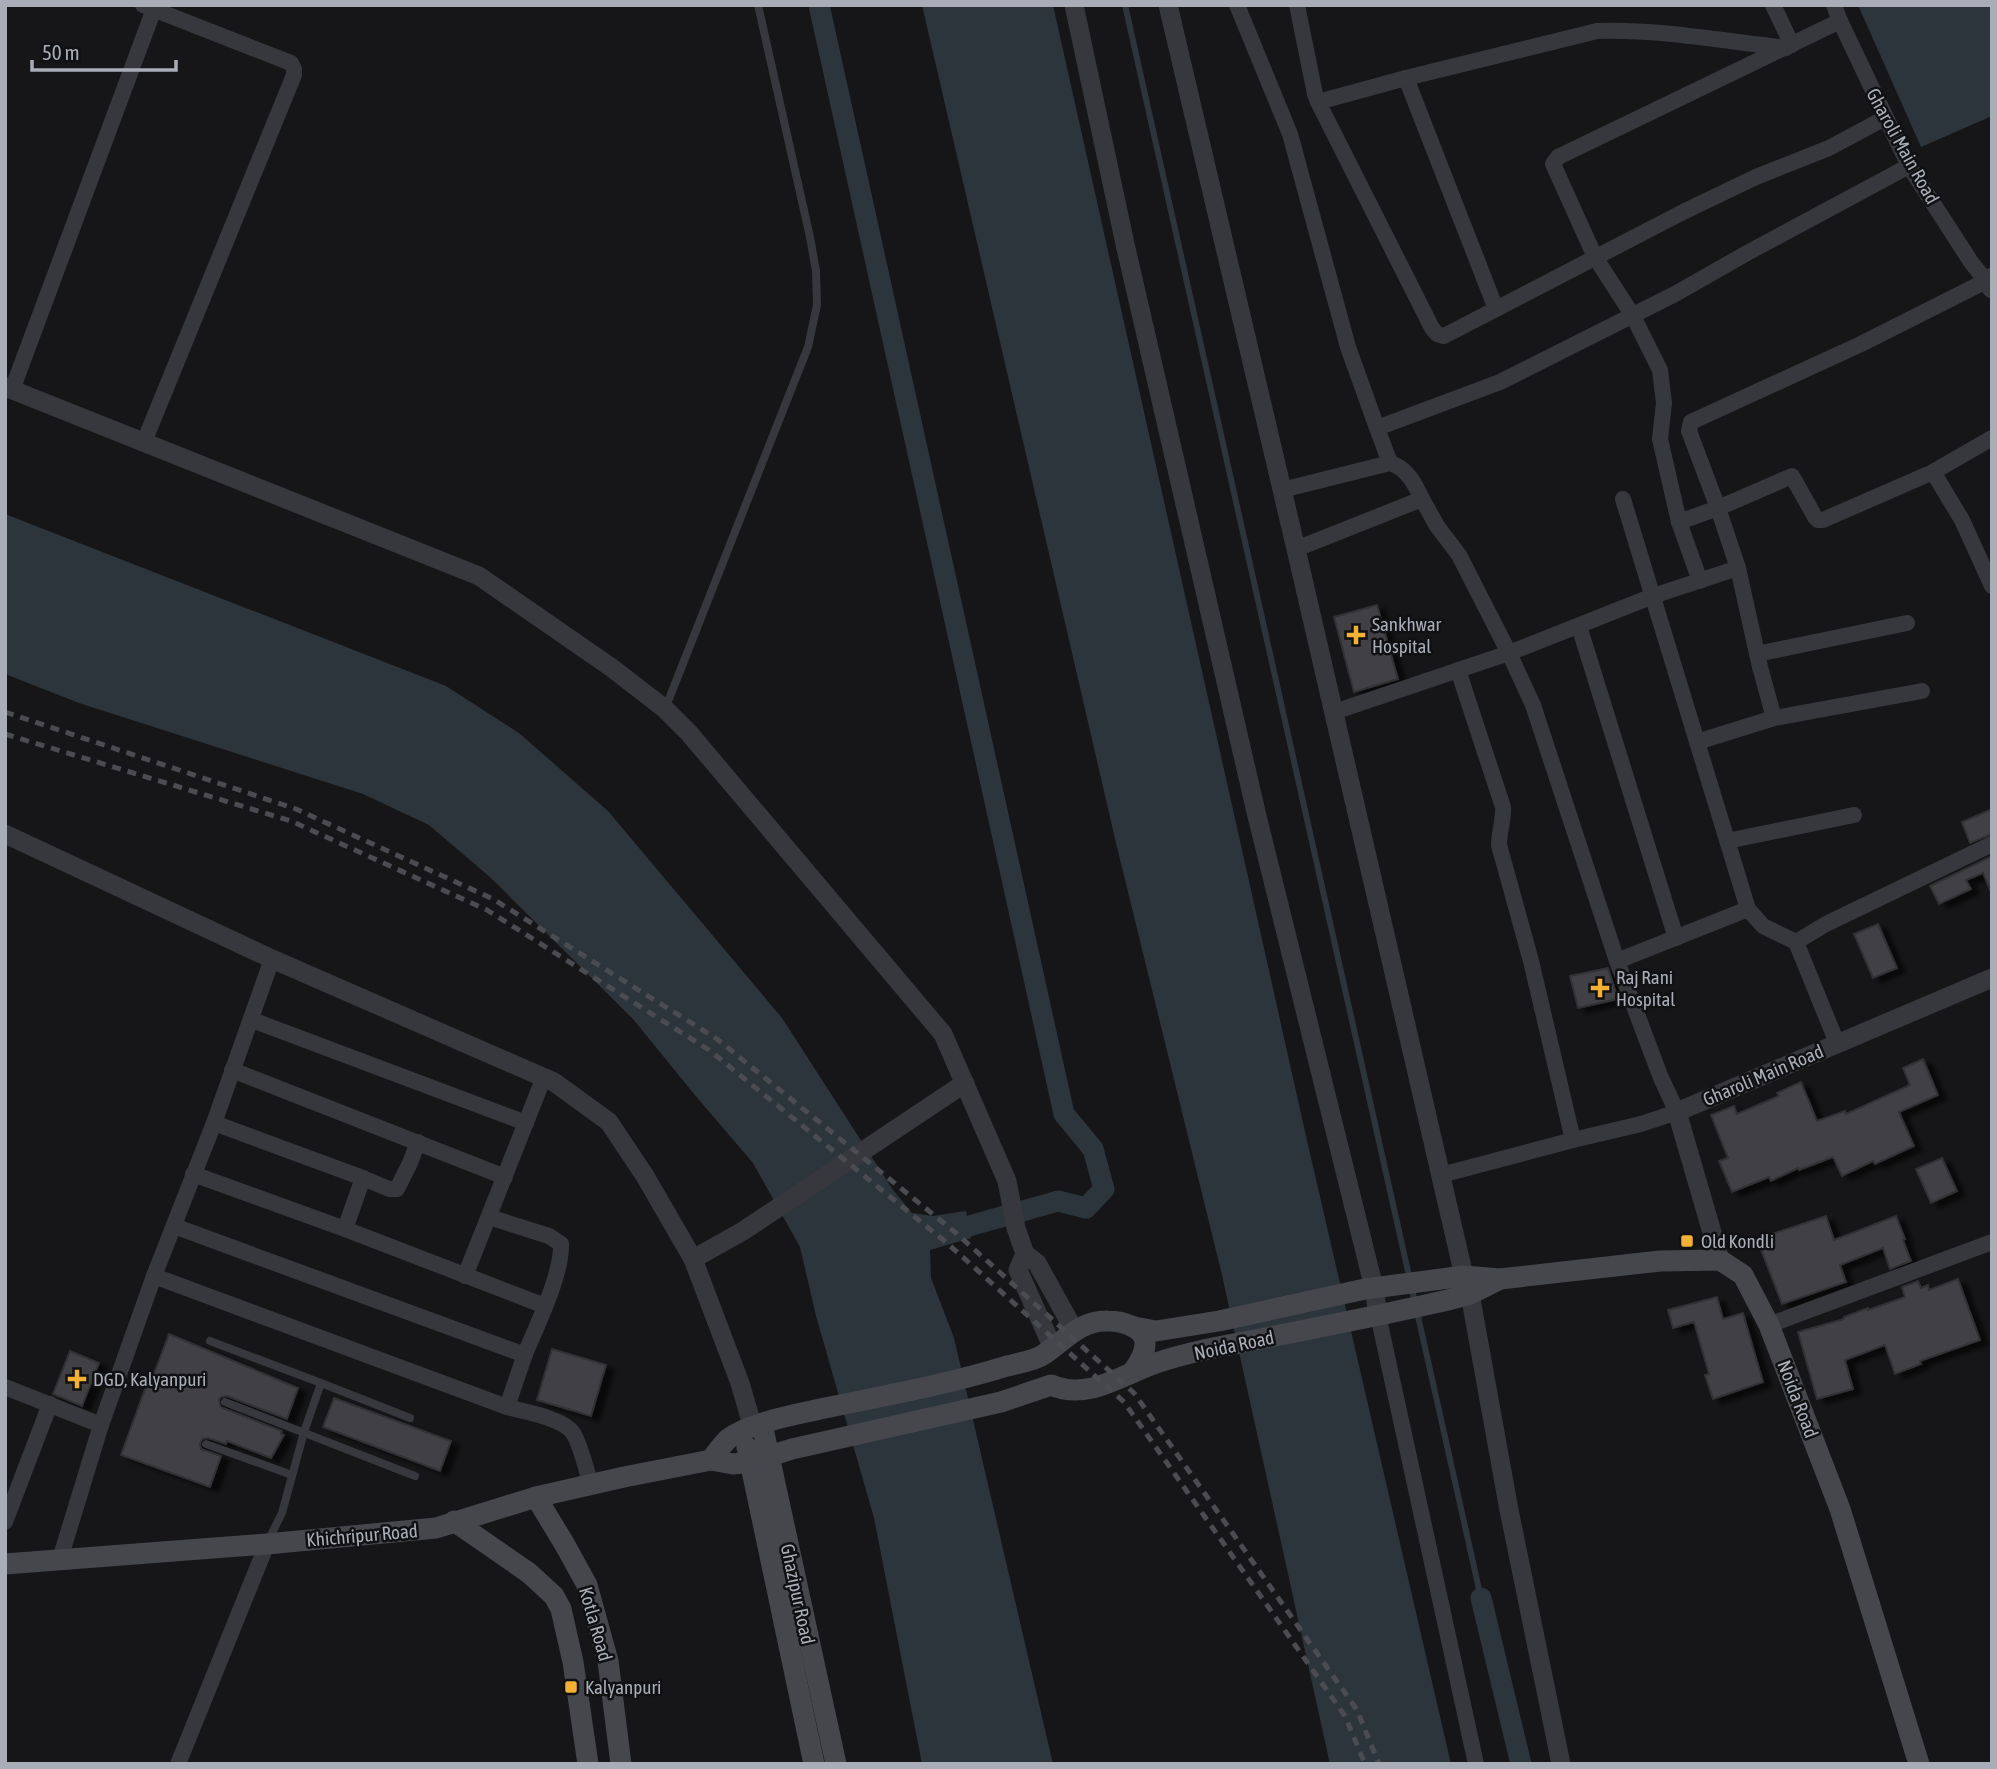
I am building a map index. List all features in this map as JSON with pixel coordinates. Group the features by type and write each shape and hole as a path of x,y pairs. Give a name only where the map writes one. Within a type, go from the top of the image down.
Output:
{"main road":[{"name":"Noida Road","path":"1134,1327 1156,1331 1219,1321 1370,1288 1440,1279 1467,1285 1660,1261 1720,1260 1743,1275 1769,1325 1840,1509 1919,1764"},
{"name":"Noida Road","path":"1132,1373 1159,1362 1226,1346 1448,1300 1467,1285"},
{"path":"711,1460 728,1439 760,1425 992,1371 1047,1351 1074,1330 1091,1324 1106,1321 1134,1327 1144,1338 1145,1345 1142,1357 1132,1373 1085,1391 1063,1390 1051,1385 1043,1369 1047,1351"},
{"name":"Khichripur Road","path":"5,1564 436,1528 536,1497 711,1460 733,1464 760,1459 1001,1402 1051,1385"},
{"name":"Ghazipur Road","path":"760,1425 760,1459 814,1764"},
{"name":"Ghazipur Road","path":"760,1459 790,1556 836,1764"},
{"name":"Kotla Road","path":"536,1497 587,1585 608,1661 621,1764"},
{"name":"Kotla Road","path":"454,1521 529,1573 554,1596 561,1609 573,1662 588,1764"},
{"path":"554,1596 587,1585"}],"street":[{"path":"1074,5 1125,244 1256,812 1370,1288 1372,1316 1476,1764"},
{"path":"1168,5 1467,1285 1509,1510 1561,1764"},
{"path":"1237,5 1290,134 1348,346 1390,463"},
{"path":"1297,5 1318,102 1432,328 1437,334 1444,336 1756,177 1829,148 1885,118"},
{"path":"1773,5 1789,47"},
{"name":"Gharoli Main Road","path":"1834,5 1909,166 1971,262 1990,282"},
{"path":"144,442 295,69 291,63 149,7 9,388 144,442 479,576 612,668 665,709 689,733 943,1034 1007,1181 1016,1228 1025,1254 1037,1263 1074,1330"},
{"path":"1700,581 1679,522 1660,439 1664,403 1660,370 1633,316 1595,257 1553,164 1558,156 1840,21"},
{"path":"1318,102 1597,32 1625,30 1789,47"},
{"path":"1406,78 1496,309"},
{"path":"1377,428 1500,382 1633,316 1909,166"},
{"path":"1774,718 1738,568 1689,431 1691,422 1990,282"},
{"path":"1679,522 1792,476 1815,517 1823,520 1933,472 1992,438"},
{"path":"1282,490 1390,463 1405,471 1437,526 1460,555 1533,705 1617,961 1661,1078 1677,1112 1720,1260"},
{"path":"1933,472 1962,520 1992,586"},
{"path":"1296,549 1422,499"},
{"path":"1623,499 1748,909 1763,926 1796,942 1837,1044"},
{"path":"1334,712 1509,653 1653,596 1738,568"},
{"path":"1757,654 1908,623"},
{"path":"1579,626 1676,938"},
{"path":"1458,670 1503,807 1499,845 1531,961 1573,1140"},
{"path":"1697,741 1774,718 1922,691"},
{"path":"1727,841 1854,815"},
{"path":"5,834 272,959 544,1077 610,1122 693,1259 740,1383 760,1425"},
{"path":"1796,942 1826,924 1992,844"},
{"path":"1617,961 1748,909"},
{"path":"60,1559 102,1424 154,1276 214,1124 272,959"},
{"name":"Gharoli Main Road","path":"1677,1112 1992,978"},
{"path":"252,1020 526,1123"},
{"path":"232,1070 505,1177"},
{"path":"465,1276 544,1077"},
{"path":"693,1259 743,1231 965,1083"},
{"path":"1441,1175 1642,1124 1677,1112"},
{"path":"214,1124 389,1189 397,1189 418,1142"},
{"path":"193,1174 545,1306"},
{"path":"345,1229 363,1178"},
{"path":"489,1217 550,1236 561,1244 562,1255 507,1407"},
{"path":"174,1226 525,1355"},
{"path":"1769,1325 1992,1242"},
{"path":"1025,1254 1018,1270 1047,1351"},
{"path":"154,1276 507,1407 565,1425 574,1433 592,1485"},
{"path":"5,1387 102,1424"},
{"path":"5,1522 50,1404"},
{"path":"178,1764 267,1544"}],"lane":[{"path":"665,709 808,348 817,305 816,271 810,237 758,5"},
{"path":"210,1340 410,1418"},
{"path":"267,1544 282,1513 304,1432 321,1383"},
{"path":"225,1402 415,1476"},
{"path":"206,1444 292,1475"}],"shaded area":[{"path":"922,5 1053,5 1306,1136 1451,1764 1330,1764 1222,1275 1116,843"},
{"path":"1858,5 1992,5 1992,116 1921,147"},
{"path":"5,514 446,686 519,733 608,811 782,1018 893,1190 912,1213 933,1216 966,1211 971,1238 930,1250 931,1278 954,1338 1053,1764 922,1764 874,1518 816,1316 800,1247 753,1163 633,1019 491,878 429,825 363,794 79,703 5,674"}],"building":[{"path":"1377,605 1398,679 1354,692 1334,617"},
{"path":"1992,809 1992,834 1970,843 1962,822"},
{"path":"1992,856 1992,894 1983,873 1966,880 1971,889 1939,904 1930,886"},
{"path":"1878,924 1897,968 1873,978 1854,934"},
{"path":"1608,968 1618,999 1578,1008 1570,976"},
{"path":"1923,1059 1938,1095 1899,1112 1914,1146 1842,1176 1833,1157 1799,1170 1798,1168 1771,1181 1769,1177 1732,1192 1719,1161 1728,1158 1711,1115 1734,1106 1737,1114 1779,1096 1777,1093 1801,1082 1817,1121 1845,1111 1846,1114 1910,1085 1903,1068"},
{"path":"1942,1158 1957,1191 1931,1203 1916,1169"},
{"path":"1826,1216 1834,1240 1896,1216 1911,1261 1890,1269 1883,1248 1840,1265 1846,1282 1782,1304 1757,1239"},
{"path":"1958,1279 1980,1340 1920,1361 1921,1364 1895,1374 1885,1345 1845,1360 1853,1389 1817,1399 1798,1332 1905,1297 1902,1287 1918,1281 1921,1288 1928,1285 1929,1290"},
{"path":"1717,1297 1723,1319 1743,1313 1763,1382 1713,1399 1705,1375 1709,1374 1694,1322 1673,1328 1668,1310"},
{"path":"169,1334 298,1388 287,1419 227,1396 219,1400 223,1408 282,1431 281,1434 284,1435 271,1458 227,1441 226,1444 208,1438 202,1439 201,1449 221,1456 210,1487 121,1455 149,1378 152,1379"},
{"path":"552,1349 606,1365 591,1416 537,1400"},
{"path":"70,1351 99,1363 82,1406 53,1394"},
{"path":"334,1398 451,1441 440,1471 323,1427"}],"waterway":[{"path":"819,5 1064,1114 1093,1149 1104,1189 1086,1208 1058,1201 969,1226"},
{"path":"1125,5 1481,1598"},
{"path":"1481,1598 1521,1764"}],"railway":[{"path":"5,712 296,809 493,899 717,1039 956,1233 1134,1393 1357,1710 1379,1764"},
{"path":"5,734 291,821 487,910 709,1050 947,1243 1124,1402 1345,1716 1365,1764"}],"place":[{"name":"Sankhwar Hospital","path":"1356,635"},
{"name":"Raj Rani Hospital","path":"1600,988"},
{"name":"Old Kondli","path":"1687,1241"},
{"name":"DGD, Kalyanpuri","path":"77,1379"},
{"name":"Kalyanpuri","path":"571,1687"}]}
